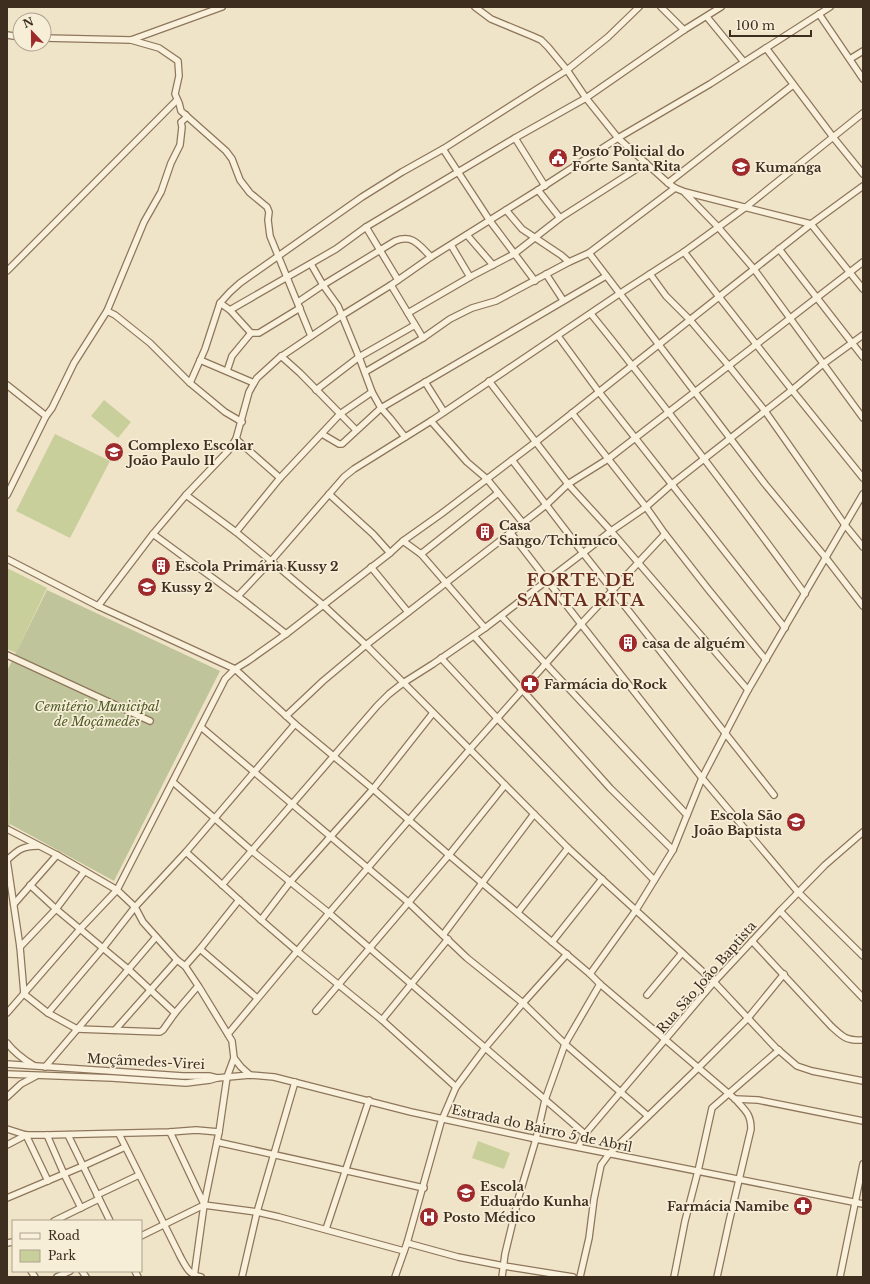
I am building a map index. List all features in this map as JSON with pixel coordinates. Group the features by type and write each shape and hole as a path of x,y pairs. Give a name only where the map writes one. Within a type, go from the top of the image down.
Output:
{"street":[{"path":"131,40 222,7"},
{"path":"475,7 491,19 541,40 567,70 586,98 618,138 668,183 685,192 811,224 863,289"},
{"path":"190,383 200,360 220,303 240,283 362,197 443,149 567,70 608,37 639,7"},
{"path":"661,7 684,30"},
{"path":"230,310 336,249 366,227 515,138 586,98 684,30 721,7"},
{"path":"98,606 153,534 186,495 228,451 236,439 254,383 266,369 311,336 391,285 431,257 490,221 618,138 710,84 830,7"},
{"path":"819,14 863,79"},
{"path":"707,17 744,62"},
{"path":"52,38 131,40 159,48 178,61 179,76 175,94 181,111 226,151 232,159 240,180 250,193 267,207 269,212 268,220 270,236 311,336"},
{"path":"766,48 833,137 863,174"},
{"path":"850,59 863,51"},
{"path":"668,183 793,85"},
{"path":"7,271 177,100"},
{"path":"238,596 271,561 344,477 354,468 431,421 684,252 746,207 863,113"},
{"path":"7,495 74,362 106,311 144,222 161,192 171,163 180,145 182,127 181,122 187,117 186,115"},
{"path":"515,138 544,186"},
{"path":"443,149 490,221 535,280"},
{"path":"408,313 470,277 514,254 560,218 646,163"},
{"path":"7,1012 80,929 117,890 222,685 235,668 248,661 286,634 322,604 390,553 403,541 512,460 633,366 811,224 863,186"},
{"path":"365,372 423,338 450,319 462,313 496,301 589,253 675,188"},
{"path":"538,190 560,218"},
{"path":"685,192 718,227 754,269 863,418"},
{"path":"506,210 522,229 569,262"},
{"path":"366,227 398,280"},
{"path":"467,235 494,265"},
{"path":"298,302 323,285 402,238 407,238 414,241 431,257"},
{"path":"451,245 470,277"},
{"path":"779,249 863,357"},
{"path":"684,252 756,345 863,478"},
{"path":"589,253 765,484 826,558 863,606"},
{"path":"286,716 323,681 366,644 546,505 568,484 608,459 863,262"},
{"path":"311,264 323,285 338,306 372,392 381,408 405,437"},
{"path":"546,274 563,300"},
{"path":"650,274 666,296 690,320 765,411 863,547"},
{"path":"322,434 340,445 381,408 606,276"},
{"path":"391,285 423,338"},
{"path":"220,303 230,310 251,333 259,333 300,308"},
{"path":"106,311 115,315 150,343 190,383 225,412 242,422"},
{"path":"590,314 669,412 740,505 805,594"},
{"path":"316,390 359,357 415,325"},
{"path":"227,371 232,356 251,333"},
{"path":"558,336 599,392 785,628"},
{"path":"222,885 389,694 485,628 611,531 646,507 672,484 823,364 863,336"},
{"path":"282,356 356,430"},
{"path":"200,360 254,383"},
{"path":"489,381 568,484 611,531 748,690"},
{"path":"425,382 444,412"},
{"path":"7,385 46,416"},
{"path":"236,532 280,478 340,414 372,392"},
{"path":"572,413 646,507 665,534 766,660"},
{"path":"431,421 467,462 487,479 523,523"},
{"path":"236,439 280,478"},
{"path":"512,460 583,553 774,794"},
{"path":"421,554 498,493"},
{"path":"329,494 373,534 390,553"},
{"path":"590,974 636,910 673,850 702,778 748,690 863,494"},
{"path":"186,495 236,532 322,604 366,644 568,848 714,982 779,1050 797,1066 805,1070 863,1081"},
{"path":"510,532 702,778 798,892 863,956"},
{"path":"153,534 238,596 286,634"},
{"path":"228,1034 470,748 581,624 665,534"},
{"path":"403,541 421,554 447,582 485,628"},
{"path":"7,558 98,606 235,668 295,724 518,912 735,1099 748,1112 751,1122 751,1129 717,1277"},
{"path":"371,567 408,612"},
{"path":"501,616 687,815"},
{"path":"474,636 610,788 673,850"},
{"path":"7,655 150,722"},
{"path":"441,658 654,880"},
{"path":"260,920 290,882 373,789 433,713"},
{"path":"48,1013 103,948 135,907 186,852 295,724"},
{"path":"201,727 408,902 468,958 523,1003 566,1044 648,1116"},
{"path":"173,782 252,851 329,913 585,1134"},
{"path":"316,1011 449,855 505,785"},
{"path":"443,935 534,814"},
{"path":"7,829 57,855 117,890 135,907 143,922 156,937 177,960 185,966 232,1041 234,1058 227,1077 219,1132 204,1205 194,1276"},
{"name":"Rua São João Baptista","path":"578,1148 585,1134 714,982 798,892 863,832"},
{"path":"40,846 22,848 15,852 7,860 20,947 24,994 48,1013 76,1029 160,1032 198,986"},
{"path":"518,912 568,848"},
{"path":"186,852 260,920 297,952 339,984 382,1020 456,1087"},
{"path":"14,904 57,855"},
{"path":"20,947 56,909 84,872"},
{"path":"552,942 602,879"},
{"path":"30,885 56,909 128,969 175,1013"},
{"path":"185,966 239,900"},
{"path":"780,911 863,998"},
{"path":"45,1067 156,937"},
{"path":"382,1020 448,940"},
{"path":"752,941 843,1037 849,1040 863,1040"},
{"path":"200,949 257,998"},
{"path":"648,995 682,952"},
{"path":"395,1277 424,1188 443,1118 456,1087 485,1048 567,954"},
{"path":"115,1030 177,960"},
{"path":"580,1277 589,1238 594,1199 601,1165 609,1154 748,1018 784,974"},
{"path":"502,1277 505,1254 519,1196 536,1139 545,1100 566,1044 600,984"},
{"path":"7,1042 11,1049 35,1066"},
{"path":"674,1277 685,1221 712,1108 779,1050"},
{"path":"234,1058 241,1067 250,1074"},
{"name":"Moçâmedes-Virei","path":"7,1064 183,1076 209,1076 217,1078"},
{"name":"Moçâmedes-Virei","path":"7,1074 186,1082 217,1078"},
{"name":"Estrada do Bairro 5 de Abril","path":"217,1078 250,1074 274,1077 369,1100 411,1112 536,1139 863,1204"},
{"path":"7,1097 22,1084 37,1075"},
{"path":"242,1277 257,1212 295,1082"},
{"path":"735,1099 774,1103 863,1121"},
{"path":"326,1229 369,1100"},
{"path":"748,1112 752,1100"},
{"path":"7,1129 26,1134 47,1135 119,1134 196,1130 219,1132"},
{"path":"170,1132 204,1205"},
{"path":"7,1145 26,1134"},
{"path":"26,1134 48,1181"},
{"path":"119,1134 187,1269 194,1276 202,1277"},
{"path":"47,1135 81,1208"},
{"path":"68,1135 110,1220"},
{"path":"217,1142 424,1188"},
{"path":"7,1198 125,1147"},
{"path":"840,1277 863,1164"},
{"path":"57,1220 139,1175"},
{"path":"142,1236 204,1205 257,1212 326,1229 404,1251"},
{"path":"407,1243 458,1257 573,1277"},
{"path":"57,1277 68,1272"}],"green space":[{"path":"104,400 131,422 118,438 91,416"},
{"path":"55,434 110,461 70,538 16,511"},
{"path":"7,568 47,588 16,653 7,649"},
{"name":"Cemitério Municipal de Moçâmedes","path":"47,590 220,671 114,881 10,824 7,671"},
{"path":"7,718 10,824 10,826 7,825"},
{"path":"478,1141 510,1153 504,1169 472,1158"}],"place":[{"name":"Posto Policial do Forte Santa Rita","path":"558,158"},
{"name":"Kumanga","path":"741,167"},
{"name":"Complexo Escolar João Paulo II","path":"114,452"},
{"name":"Casa Sango/Tchimuco","path":"485,532"},
{"name":"Escola Primária Kussy 2","path":"161,566"},
{"name":"Kussy 2","path":"147,587"},
{"name":"casa de alguém","path":"628,643"},
{"name":"Farmácia do Rock","path":"530,684"},
{"name":"Escola São João Baptista","path":"796,822"},
{"name":"Escola Eduardo Kunha","path":"466,1193"},
{"name":"Farmácia Namibe","path":"803,1206"},
{"name":"Posto Médico","path":"429,1217"}],"district":[{"name":"FORTE DE SANTA RITA","path":"581,590"}]}
